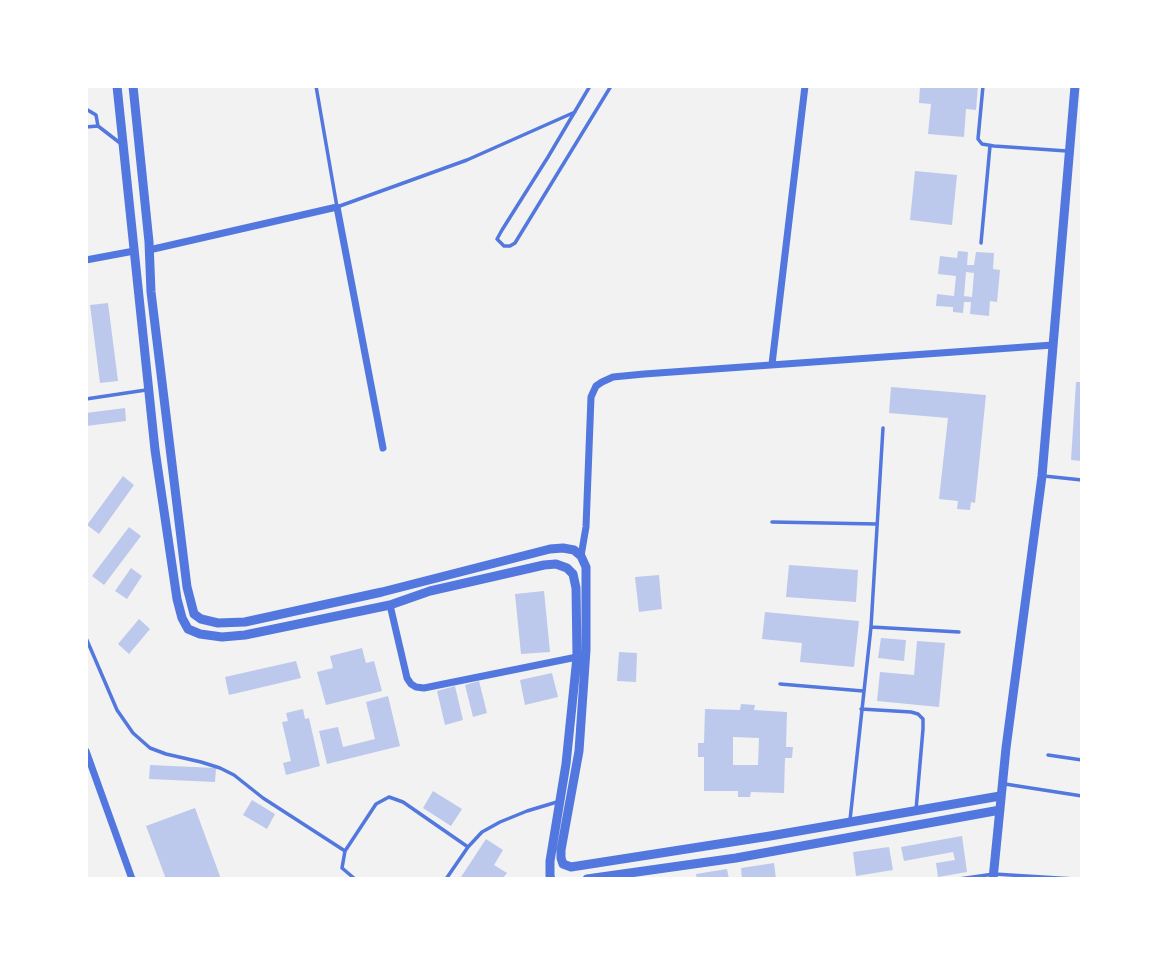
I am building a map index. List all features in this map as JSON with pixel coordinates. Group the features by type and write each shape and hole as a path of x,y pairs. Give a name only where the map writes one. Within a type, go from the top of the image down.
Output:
{"street":[{"path":"117,86 155,450 177,599 188,629 200,634 222,637 245,635 390,605 430,591 544,565 556,564 567,568 573,574 576,588 577,657 566,764 550,861 551,879"},
{"path":"133,86 151,292 187,587 194,614 201,619 218,623 245,622 382,592 550,549 574,550 581,556 586,567 585,662 579,751 561,850 563,864 571,867 1000,796"},
{"path":"772,364 805,86"},
{"path":"994,877 1000,796 1042,476 1075,86"},
{"path":"149,250 337,207 383,447"},
{"path":"86,260 134,251"},
{"path":"581,556 586,527 591,397 596,386 613,377 1053,345"},
{"path":"390,605 407,678 416,687 425,688 577,657"},
{"path":"86,751 132,879"},
{"path":"587,879 736,858 1000,810"}],"lane":[{"path":"316,86 337,207 467,160 575,111"},
{"path":"590,86 502,230 497,239 500,244 510,246 515,243 611,86"},
{"path":"983,86 978,139 982,144 1070,151"},
{"path":"86,109 96,115 98,126"},
{"path":"86,127 98,126 123,145"},
{"path":"981,243 990,146"},
{"path":"86,399 149,389"},
{"path":"850,822 872,627 883,428"},
{"path":"1042,476 1082,480"},
{"path":"772,522 877,524"},
{"path":"872,627 959,632"},
{"path":"86,638 117,710 133,733 150,748 227,772 345,851"},
{"path":"780,684 863,691"},
{"path":"862,709 911,712 922,719 916,811"},
{"path":"1048,755 1082,760"},
{"path":"1002,784 1082,796"},
{"path":"355,879 342,868 345,851 376,804 389,797 403,802 468,847"},
{"path":"446,879 482,832 527,811 559,802"},
{"path":"960,879 1074,879"}],"building":[{"path":"920,86 978,86 976,110 966,109 964,137 928,134 931,104 919,103"},
{"path":"915,171 957,175 952,225 910,220"},
{"path":"958,251 968,252 967,265 974,265 976,252 994,253 993,269 1000,270 997,302 990,301 989,316 970,314 971,302 964,302 963,313 953,312 953,307 936,306 937,294 954,296 956,276 938,274 940,256 957,258","holes":["966,272 974,273 972,297 964,296"]},
{"path":"108,303 118,381 100,383 90,305"},
{"path":"1076,382 1082,382 1082,461 1071,460"},
{"path":"891,387 986,395 975,503 971,502 970,510 957,509 958,501 939,499 948,418 889,413"},
{"path":"125,408 126,421 86,426 86,413"},
{"path":"123,476 134,485 99,534 87,525"},
{"path":"129,527 141,536 104,585 92,576"},
{"path":"789,565 858,570 856,602 786,597"},
{"path":"131,568 142,576 127,599 115,591"},
{"path":"659,575 662,609 639,612 635,577"},
{"path":"544,591 550,652 521,654 515,594"},
{"path":"765,612 859,621 854,667 800,662 802,643 762,639"},
{"path":"139,619 150,629 129,654 118,644"},
{"path":"881,638 906,640 904,661 878,658"},
{"path":"917,641 945,643 939,707 877,701 880,672 914,675"},
{"path":"362,648 366,663 374,661 382,691 326,705 317,672 333,668 330,656"},
{"path":"619,652 637,653 636,682 617,681"},
{"path":"296,661 301,678 229,695 225,677"},
{"path":"552,673 558,697 525,705 520,680"},
{"path":"479,681 487,713 473,717 465,685"},
{"path":"455,686 463,720 445,725 437,691"},
{"path":"388,696 400,746 327,764 319,731 338,727 343,747 375,739 366,702"},
{"path":"741,704 755,705 754,710 787,712 786,747 793,747 792,758 785,758 784,793 751,792 750,797 738,797 738,791 704,791 704,757 698,757 698,743 704,743 705,709 740,710","holes":["733,737 759,738 758,765 733,765"]},
{"path":"303,709 305,719 309,718 320,766 286,775 283,763 291,761 282,722 288,721 286,713"},
{"path":"150,765 216,768 215,782 149,779"},
{"path":"433,791 462,809 451,826 423,808"},
{"path":"252,800 275,814 267,829 243,815"},
{"path":"195,808 221,879 166,879 146,826"},
{"path":"962,836 967,872 938,877 936,863 955,860 953,852 904,861 901,847"},
{"path":"486,839 503,850 494,865 507,873 502,879 464,879 461,877"},
{"path":"889,847 893,870 856,876 853,852"},
{"path":"774,863 776,879 742,879 741,868"},
{"path":"727,869 729,879 697,879 696,874"}]}
